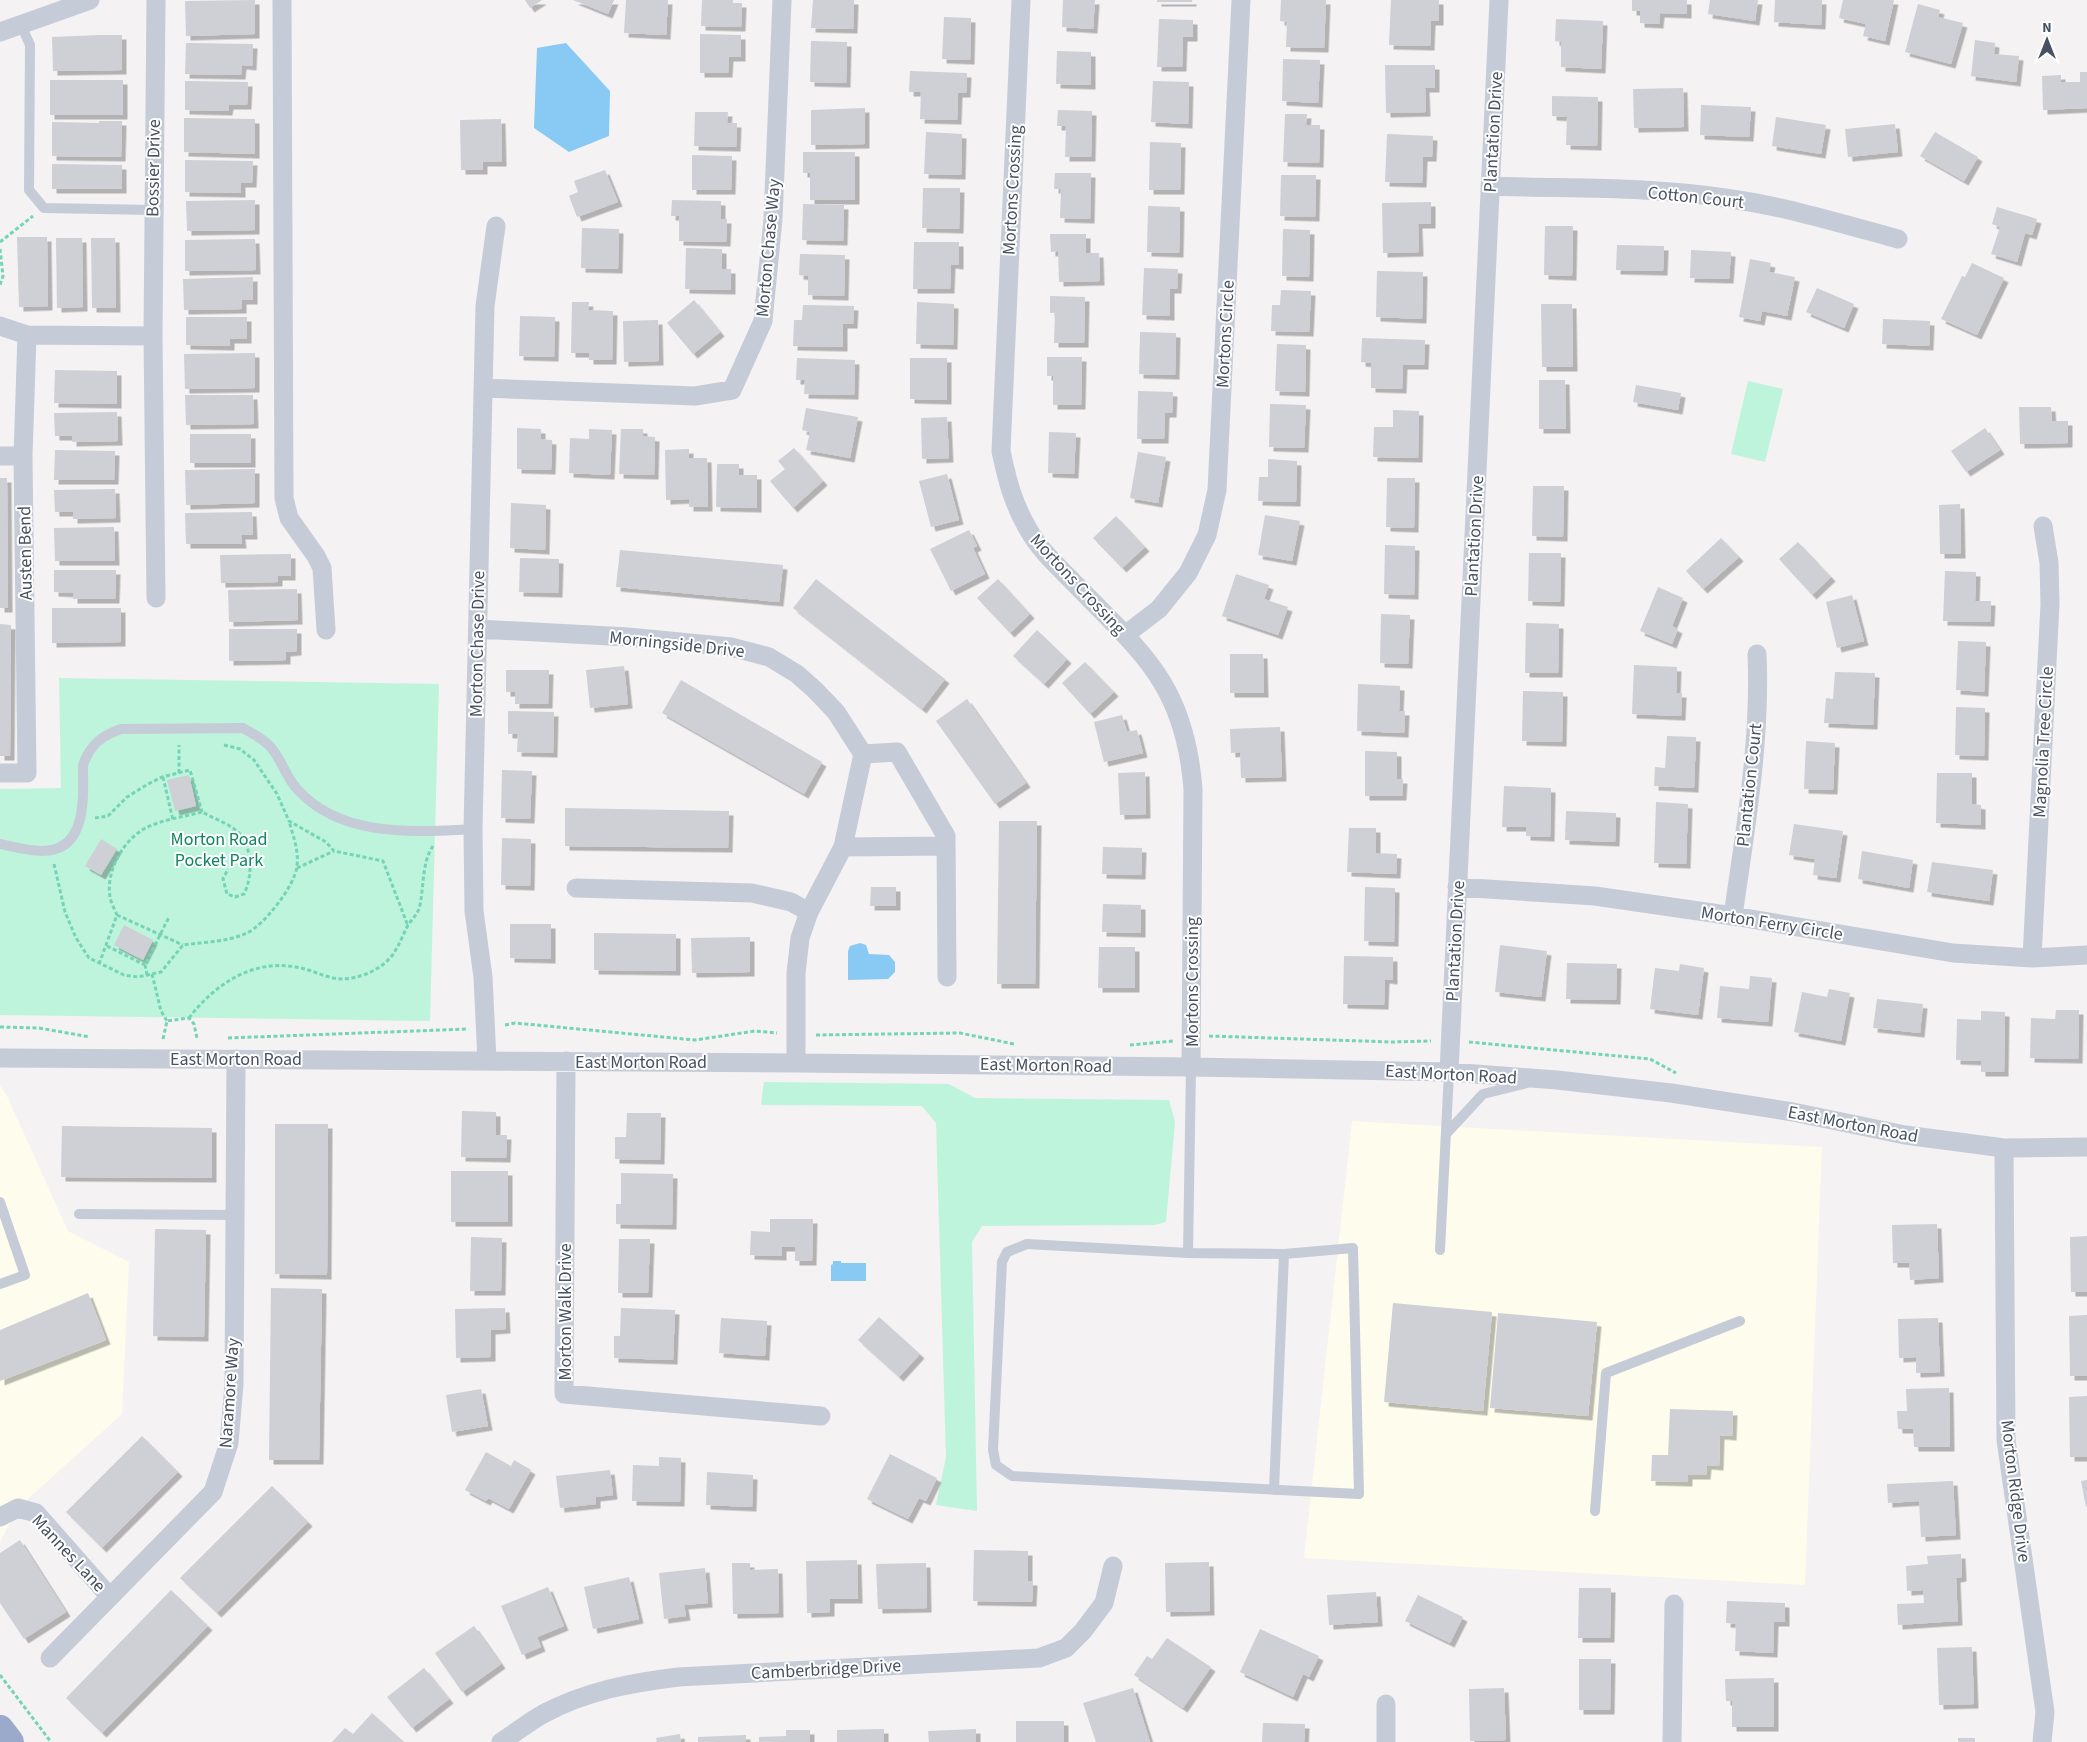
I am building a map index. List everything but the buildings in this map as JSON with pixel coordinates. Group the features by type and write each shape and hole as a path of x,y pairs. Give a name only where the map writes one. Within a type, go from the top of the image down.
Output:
{"highway":[{"path":"0,1729 10,1742"}],"street":[{"path":"0,32 90,0"},
{"name":"Bossier Drive","path":"156,0 153,210 156,598"},
{"path":"282,0 284,498 289,518 316,556 322,568 326,630"},
{"name":"Morton Chase Way","path":"484,388 695,396 732,390 764,321 773,219 782,0"},
{"name":"Mortons Crossing","path":"1021,0 1000,451 1010,493 1029,531 1048,555 1150,663 1168,690 1182,722 1191,757 1193,788 1191,1067"},
{"name":"Mortons Circle","path":"1125,635 1159,609 1188,573 1207,535 1217,490 1241,0"},
{"name":"Plantation Drive","path":"1449,1072 1499,0"},
{"name":"Cotton Court","path":"1490,186 1670,192 1724,198 1791,210 1898,239"},
{"name":"Morton Chase Drive","path":"487,1061 483,977 474,911 473,829 485,306 496,226"},
{"path":"0,326 27,335 153,336"},
{"name":"Austen Bend","path":"0,773 27,773 23,456 27,335"},
{"path":"0,456 23,456"},
{"name":"Magnolia Tree Circle","path":"2032,958 2050,604 2049,564 2043,526"},
{"name":"Morningside Drive","path":"478,629 731,647 769,657 797,674 815,690 836,712 863,754"},
{"name":"Plantation Court","path":"1733,916 1751,781 1758,687 1757,654"},
{"path":"796,1063 796,974 800,938 809,912 842,847 863,754 897,752 946,836 947,977"},
{"path":"842,847 946,846"},
{"name":"Morton Ferry Circle","path":"1458,887 1595,896 1733,916 1953,952 2032,958 2087,956"},
{"path":"576,888 752,893 790,902 809,912"},
{"name":"East Morton Road","path":"0,1058 796,1063 1449,1072 1545,1079 1680,1094 1793,1112 1905,1135 2004,1148 2087,1147"},
{"name":"Naramore Way","path":"50,1658 213,1492 229,1443 233,1394 236,1059"},
{"name":"Morton Walk Drive","path":"566,1061 564,1394 821,1416"},
{"name":"Morton Ridge Drive","path":"2004,1148 2006,1440 2045,1712 2042,1742"},
{"name":"Mannes Lane","path":"0,1517 18,1508 36,1513 110,1597"},
{"name":"Camberbridge Drive","path":"501,1742 543,1714 588,1693 625,1684 678,1677 1039,1658 1066,1648 1083,1631 1104,1603 1113,1566"},
{"path":"1672,1742 1674,1604"},
{"path":"1386,1704 1386,1742"}],"lane":[{"path":"21,25 30,45 30,190 44,208 153,210"},
{"path":"0,844 42,851 60,849 81,824 83,765 86,758 102,735 121,729 243,728 256,735 273,750 297,789 324,812 354,825 403,831 473,829"},
{"path":"1188,1253 1191,1067"},
{"path":"1440,1250 1449,1072"},
{"path":"1446,1135 1483,1094 1545,1079"},
{"path":"0,1202 25,1275 0,1284"},
{"path":"79,1214 234,1215"},
{"path":"1027,1244 1188,1253 1284,1254 1354,1248 1359,1494 1012,1476 996,1465 993,1450 1002,1262 1007,1252 1027,1244"},
{"path":"1274,1490 1284,1254"},
{"path":"1596,1511 1606,1373 1740,1321"}],"path":[{"path":"0,242 44,208"},
{"path":"0,249 3,276 0,285"},
{"path":"170,745 188,745"},
{"path":"179,745 179,773"},
{"path":"117,915 160,936 182,944 222,941 248,932 269,916 297,868 297,849 277,794 254,760 240,749 216,745"},
{"path":"95,818 108,816 127,797 162,777 190,770 202,812 237,832 246,844 250,870 249,884 244,894 234,897 227,894 224,879 228,869"},
{"path":"162,777 173,820"},
{"path":"95,809 95,824"},
{"path":"100,964 117,915 110,898 110,880 117,858 132,839 143,830 202,812"},
{"path":"288,821 326,842 334,851"},
{"path":"166,1021 189,1018 204,999 223,983 249,971 275,966 296,967 334,978 359,977 391,958 408,926 417,916 426,856 439,837 440,831"},
{"path":"297,868 334,851 383,861 408,926"},
{"path":"60,860 54,864 65,912 76,938 89,958 124,975 138,977 161,972 182,944"},
{"path":"146,975 145,965 169,917"},
{"path":"107,946 145,965"},
{"path":"152,974 166,1021 163,1039"},
{"path":"189,1018 194,1024 197,1038"},
{"path":"0,1675 51,1742"}],"shaded area":[{"path":"0,1085 7,1096 68,1231 129,1262 122,1414 18,1508 0,1542"},
{"path":"1352,1121 1822,1147 1805,1585 1304,1558"}],"green space":[{"path":"1748,381 1783,389 1765,462 1731,454"},
{"name":"Morton Road Pocket Park","path":"59,678 439,684 430,1021 0,1015 0,789 61,788"},
{"path":"764,1082 949,1084 975,1098 1169,1100 1175,1122 1166,1222 1154,1225 982,1226 972,1242 977,1511 936,1505 946,1457 936,1123 922,1106 761,1105"}],"water":[{"path":"566,43 610,91 609,136 569,152 534,128 537,48"},
{"path":"860,943 866,945 869,954 889,955 895,962 895,972 888,979 848,980 848,951 850,946"},
{"path":"833,1261 841,1261 841,1263 866,1263 866,1281 831,1281 831,1265"}]}
